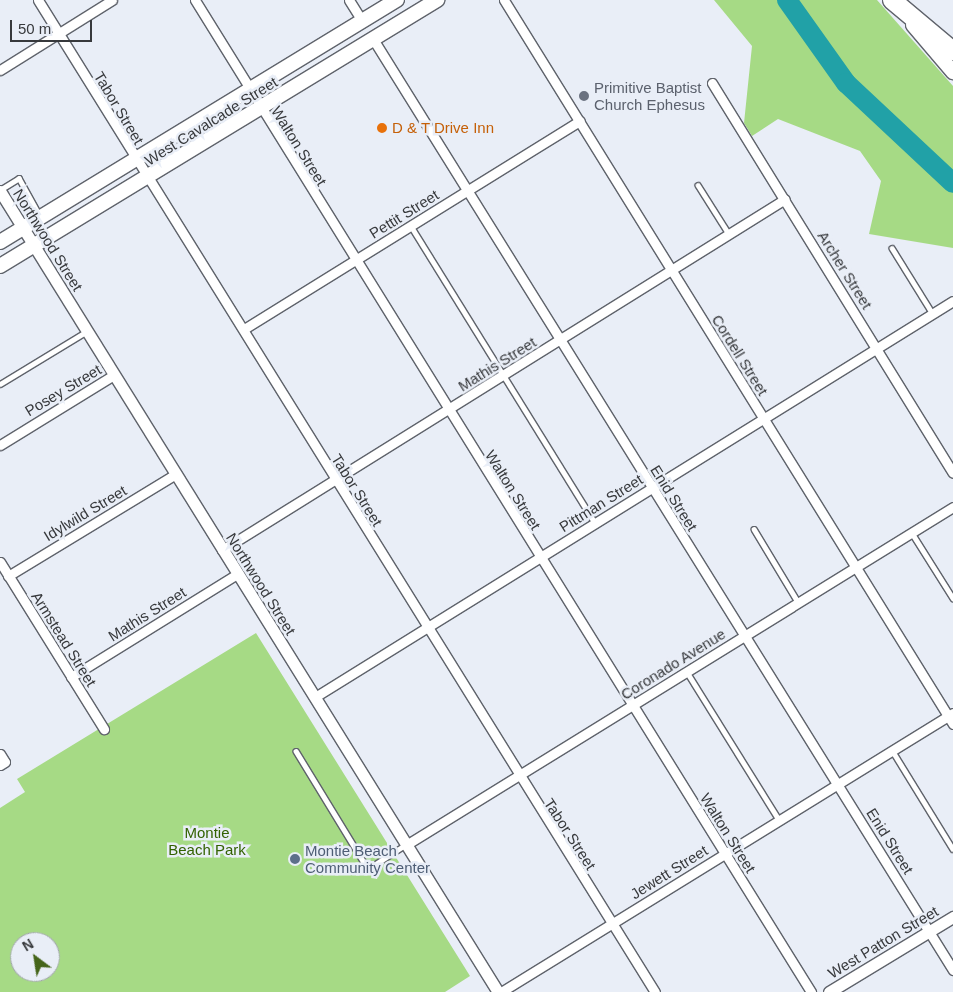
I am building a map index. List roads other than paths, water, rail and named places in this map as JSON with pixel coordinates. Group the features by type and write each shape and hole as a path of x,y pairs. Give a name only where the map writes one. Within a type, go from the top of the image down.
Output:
{"highway":[{"path":"892,0 953,51"}],"main road":[{"name":"West Cavalcade Street","path":"0,242 24,230 137,162 397,0"},
{"name":"West Cavalcade Street","path":"0,266 148,179 438,0"},
{"path":"892,0 953,72"}],"street":[{"name":"Tabor Street","path":"38,0 137,162 244,329 334,480 517,776 655,992"},
{"path":"0,70 112,0"},
{"name":"Walton Street","path":"195,0 354,261 811,992"},
{"path":"349,0 362,21"},
{"name":"Cordell Street","path":"504,0 763,419 951,717"},
{"name":"Enid Street","path":"373,39 652,488 742,637 838,784 953,970"},
{"name":"Archer Street","path":"712,83 878,348 953,473"},
{"name":"Pettit Street","path":"244,329 580,121"},
{"name":"Northwood Street","path":"0,190 222,550 499,992"},
{"name":"Mathis Street","path":"222,550 785,199"},
{"name":"Pittman Street","path":"315,697 953,301"},
{"name":"Posey Street","path":"0,444 114,375"},
{"name":"Idylwild Street","path":"8,576 176,474"},
{"name":"Coronado Avenue","path":"406,845 953,507"},
{"name":"Armstead Street","path":"0,562 104,729"},
{"name":"Mathis Street","path":"71,677 237,574"},
{"name":"Jewett Street","path":"499,992 892,750 951,717"},
{"name":"West Patton Street","path":"829,992 953,917"}],"lane":[{"path":"0,190 19,178 42,219"},
{"path":"698,186 728,234"},
{"path":"411,226 595,523"},
{"path":"892,248 933,314"},
{"path":"0,384 87,331"},
{"path":"754,529 798,602"},
{"path":"912,533 953,598"},
{"path":"687,672 779,820"},
{"path":"892,750 953,849"},
{"path":"296,751 368,869 406,845"}],"waterway":[{"path":"787,0 846,83 953,183"}],"place":[{"name":"Primitive Baptist Church Ephesus","path":"584,96"},
{"name":"D & T Drive Inn","path":"382,128"},
{"name":"Montie Beach Community Center","path":"295,859"}],"park label":[{"name":"Montie Beach Park","path":"207,840"}]}
